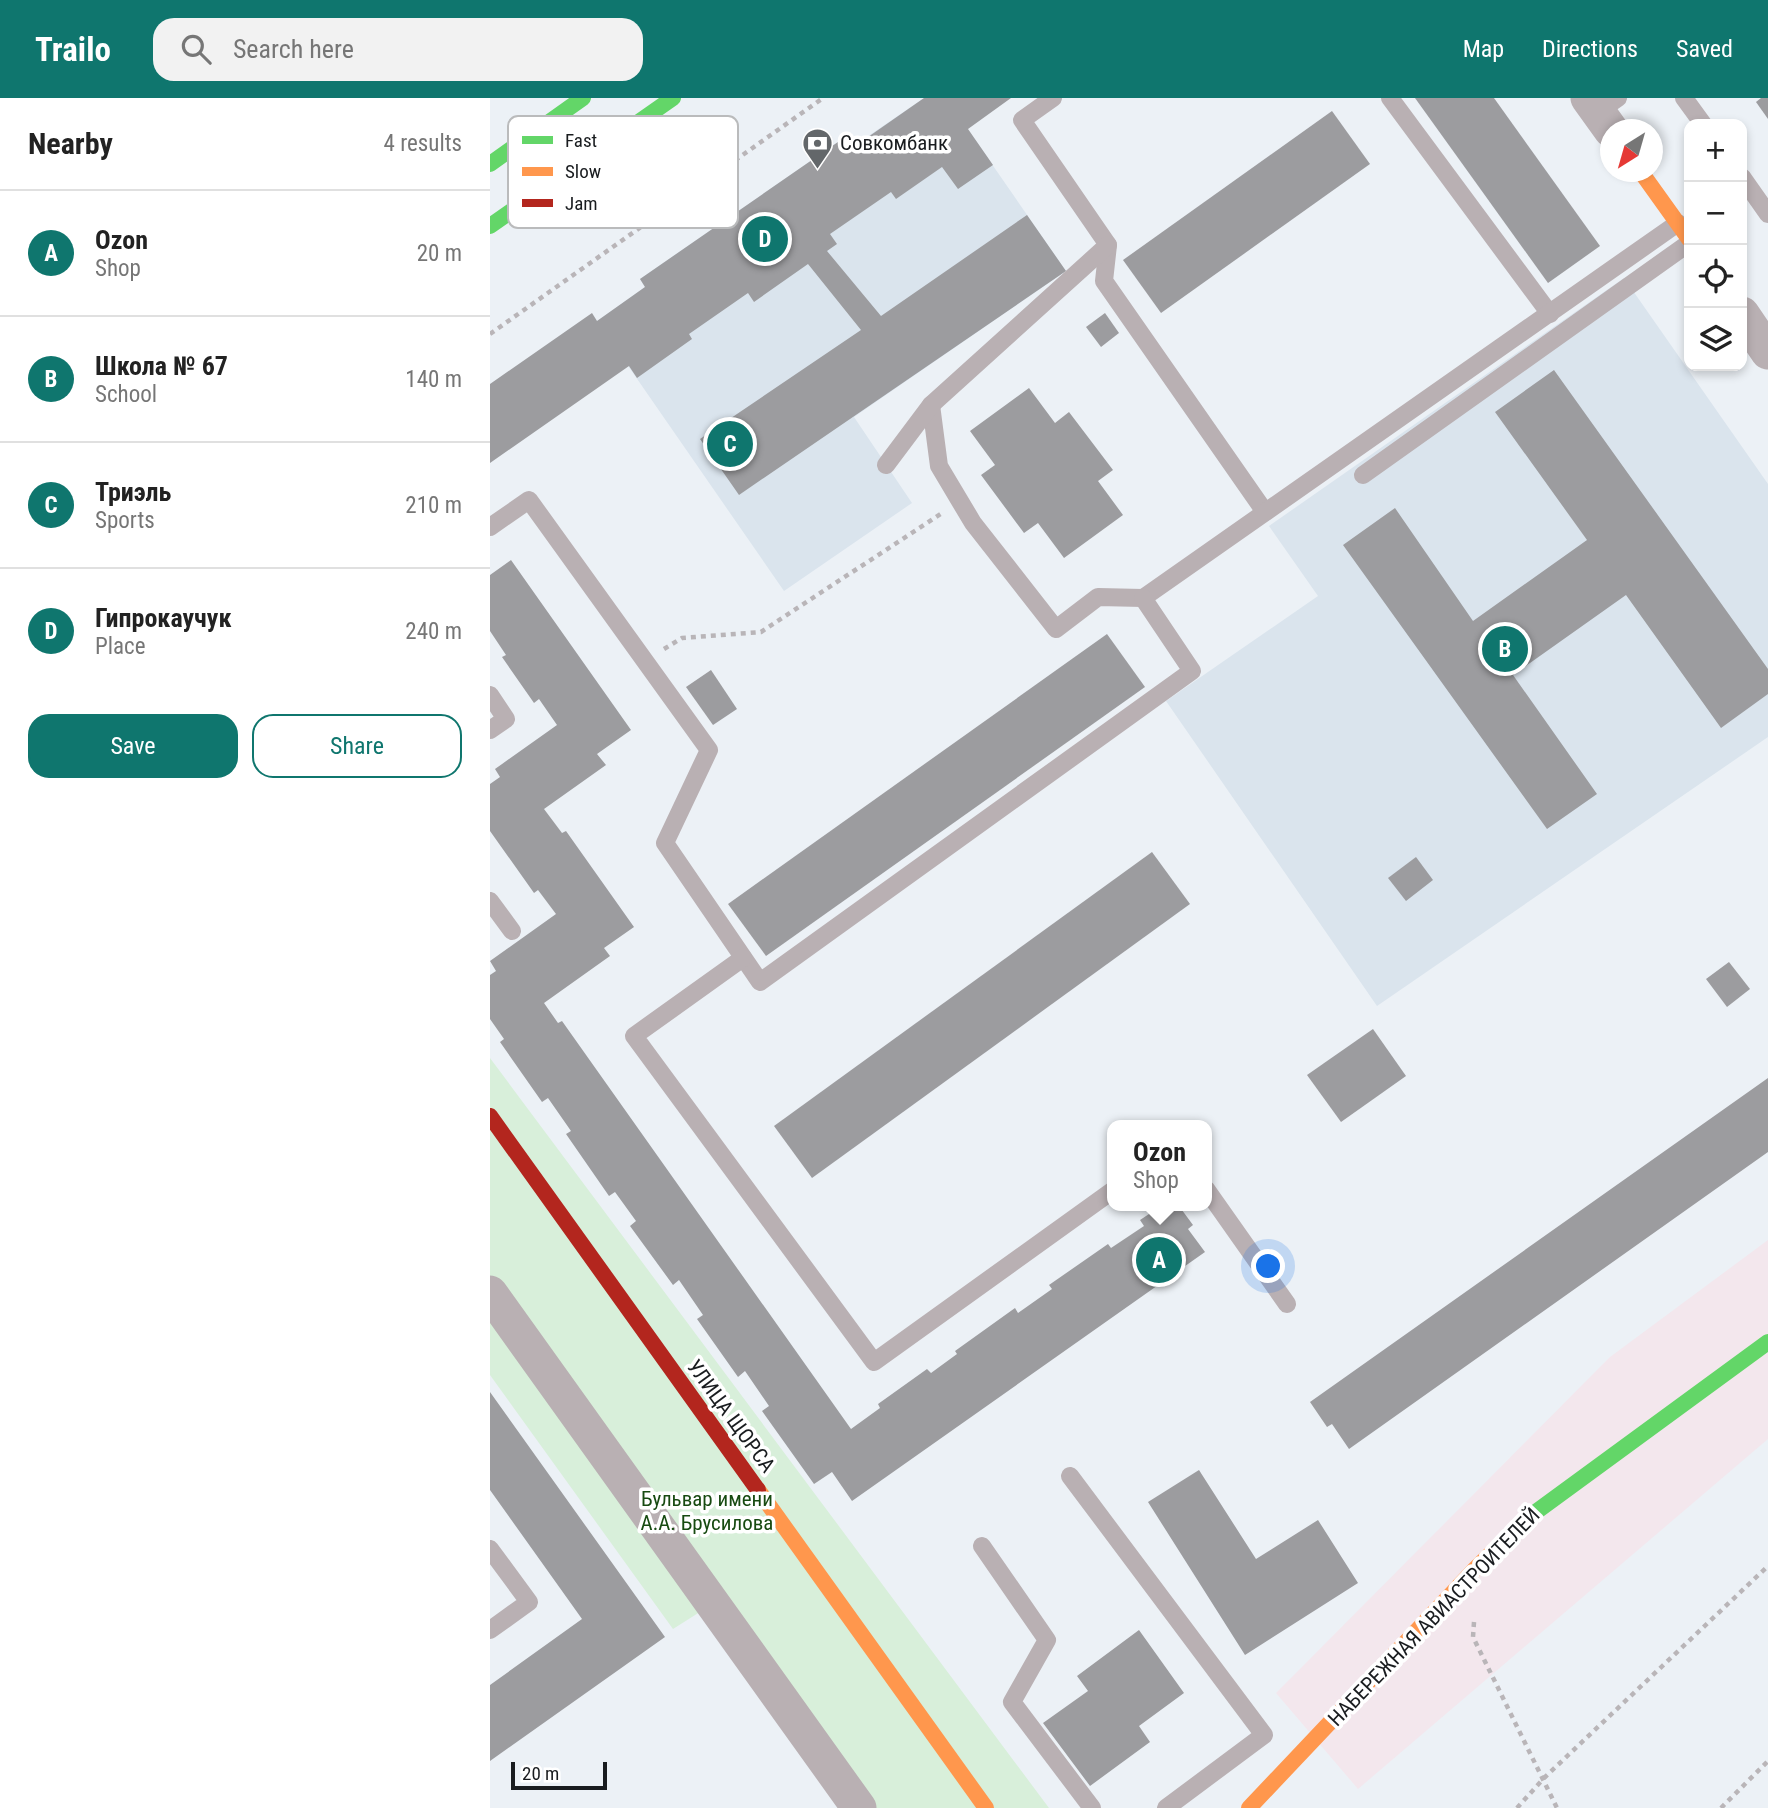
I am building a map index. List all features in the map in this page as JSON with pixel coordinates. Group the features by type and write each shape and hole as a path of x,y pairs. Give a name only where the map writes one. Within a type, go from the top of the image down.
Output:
{"street":[{"path":"558,116 583,98"},
{"path":"647,116 673,98"},
{"path":"490,164 508,151"},
{"path":"1648,182 1684,233"},
{"path":"490,226 508,213"},
{"path":"1747,321 1768,352"},
{"name":"УЛИЦА ЩОРСА","path":"490,1116 986,1808"},
{"path":"490,1293 859,1808"},
{"name":"НАБЕРЕЖНАЯ АВИАСТРОИТЕЛЕЙ","path":"1249,1808 1476,1569 1536,1510 1768,1342"}],"lane":[{"path":"1053,98 1022,120 1108,245 1104,281 1265,512"},
{"path":"1390,98 1550,314"},
{"path":"1684,98 1699,119"},
{"path":"1746,182 1768,214"},
{"path":"931,405 939,466 973,523 1056,629 1098,597 1143,598 1678,223"},
{"path":"886,465 931,405 1108,245"},
{"path":"1363,475 1684,245"},
{"path":"490,527 529,500 709,750 666,842 760,982 1192,671 1143,598"},
{"path":"490,695 506,719 490,730"},
{"path":"490,901 512,931"},
{"path":"743,958 634,1036 874,1362 1107,1195"},
{"path":"1212,1198 1287,1304"},
{"path":"1070,1476 1264,1735 1166,1808"},
{"path":"982,1546 1047,1640 1012,1702 1092,1808"},
{"path":"490,1549 528,1602 490,1630"}],"path":[{"path":"738,158 823,98"},
{"path":"490,334 640,228"},
{"path":"645,660 682,638 761,632 960,501"},
{"path":"1517,1808 1544,1779 1768,1566"},
{"path":"1476,1569 1474,1637 1558,1808"},
{"path":"1721,1808 1768,1761"}],"shaded area":[{"path":"924,98 946,98 1066,271 854,417 912,503 784,591 597,321 645,287 640,279 714,228 738,228 738,211 851,133 858,143"},
{"path":"1624,278 1684,364 1684,371 1689,371 1768,484 1768,737 1377,1006 1166,701 1318,596 1269,526"},
{"path":"1768,1240 1768,1439 1358,1789 1276,1693 1610,1357"}],"green space":[{"name":"Бульвар имени А.А. Брусилова","path":"490,1058 1049,1808 846,1808 703,1610 673,1629 490,1375"}],"building":[{"path":"924,98 1011,98 968,129 993,165 958,189 942,167 896,199 891,192 830,234 837,244 827,251 881,316 1027,215 1066,271 739,495 700,439 861,330 808,264 754,302 748,293 689,334 692,339 637,378 629,366 490,463 490,384 592,313 597,321 645,287 640,279 714,228 738,228 738,211 851,133 858,144"},
{"path":"1415,98 1494,98 1600,246 1548,283"},
{"path":"1761,98 1768,98 1768,119 1756,102"},
{"path":"1332,111 1370,164 1161,313 1123,260"},
{"path":"1105,313 1119,333 1101,347 1086,327"},
{"path":"1554,370 1768,669 1768,694 1721,728 1626,595 1513,675 1597,794 1547,829 1343,545 1395,508 1473,621 1587,540 1495,412"},
{"path":"1029,388 1055,423 1069,412 1113,470 1098,481 1123,515 1064,558 1038,523 1024,533 981,475 995,465 970,431"},
{"path":"511,560 631,730 597,754 606,765 544,809 562,833 566,831 634,927 604,948 610,956 544,1003 558,1023 562,1021 851,1429 880,1408 878,1404 927,1369 931,1373 957,1354 955,1351 1015,1308 1018,1313 1052,1289 1049,1285 1108,1244 1111,1248 1144,1226 1140,1220 1154,1211 1183,1211 1193,1225 1188,1229 1205,1252 852,1501 832,1472 814,1484 762,1411 769,1406 745,1371 738,1377 697,1319 703,1315 679,1280 673,1285 630,1226 636,1221 615,1192 609,1196 566,1134 571,1131 548,1098 542,1102 500,1042 504,1039 490,1019 490,975 496,971 490,961 556,914 538,890 534,893 490,831 490,784 500,777 495,769 557,725 539,699 534,703 502,657 506,655 490,631 490,575"},
{"path":"1107,634 1145,687 766,956 728,904"},
{"path":"711,670 737,709 713,725 686,687"},
{"path":"1152,852 1190,904 812,1178 774,1126"},
{"path":"1416,857 1433,880 1406,901 1388,878"},
{"path":"1729,962 1750,989 1727,1007 1706,979"},
{"path":"1373,1029 1406,1076 1341,1122 1307,1075"},
{"path":"1768,1078 1768,1152 1349,1449 1332,1424 1327,1427 1310,1402"},
{"path":"490,1392 665,1637 490,1761 490,1685 582,1619 490,1490"},
{"path":"1199,1470 1256,1559 1318,1520 1358,1583 1245,1655 1148,1502"},
{"path":"1139,1630 1184,1693 1139,1726 1150,1742 1090,1786 1043,1723 1088,1691 1077,1676"}],"traffic: fast":[{"path":"558,116 583,98"},
{"path":"647,116 673,98"},
{"path":"490,164 508,151"},
{"path":"490,226 508,213"},
{"path":"1529,1517 1768,1342"}],"traffic: slow":[{"path":"1648,182 1684,232"},
{"path":"758,1490 986,1808"},
{"path":"1249,1808 1476,1568 1529,1517"}],"traffic: jam":[{"path":"490,1116 758,1490"}],"place":[{"name":"Совкомбанк","path":"817,170"},
{"name":"Гипрокаучук","path":"765,239"},
{"name":"Триэль","path":"730,444"},
{"name":"Школа № 67","path":"1505,649"},
{"name":"Ozon","path":"1159,1260"}]}
